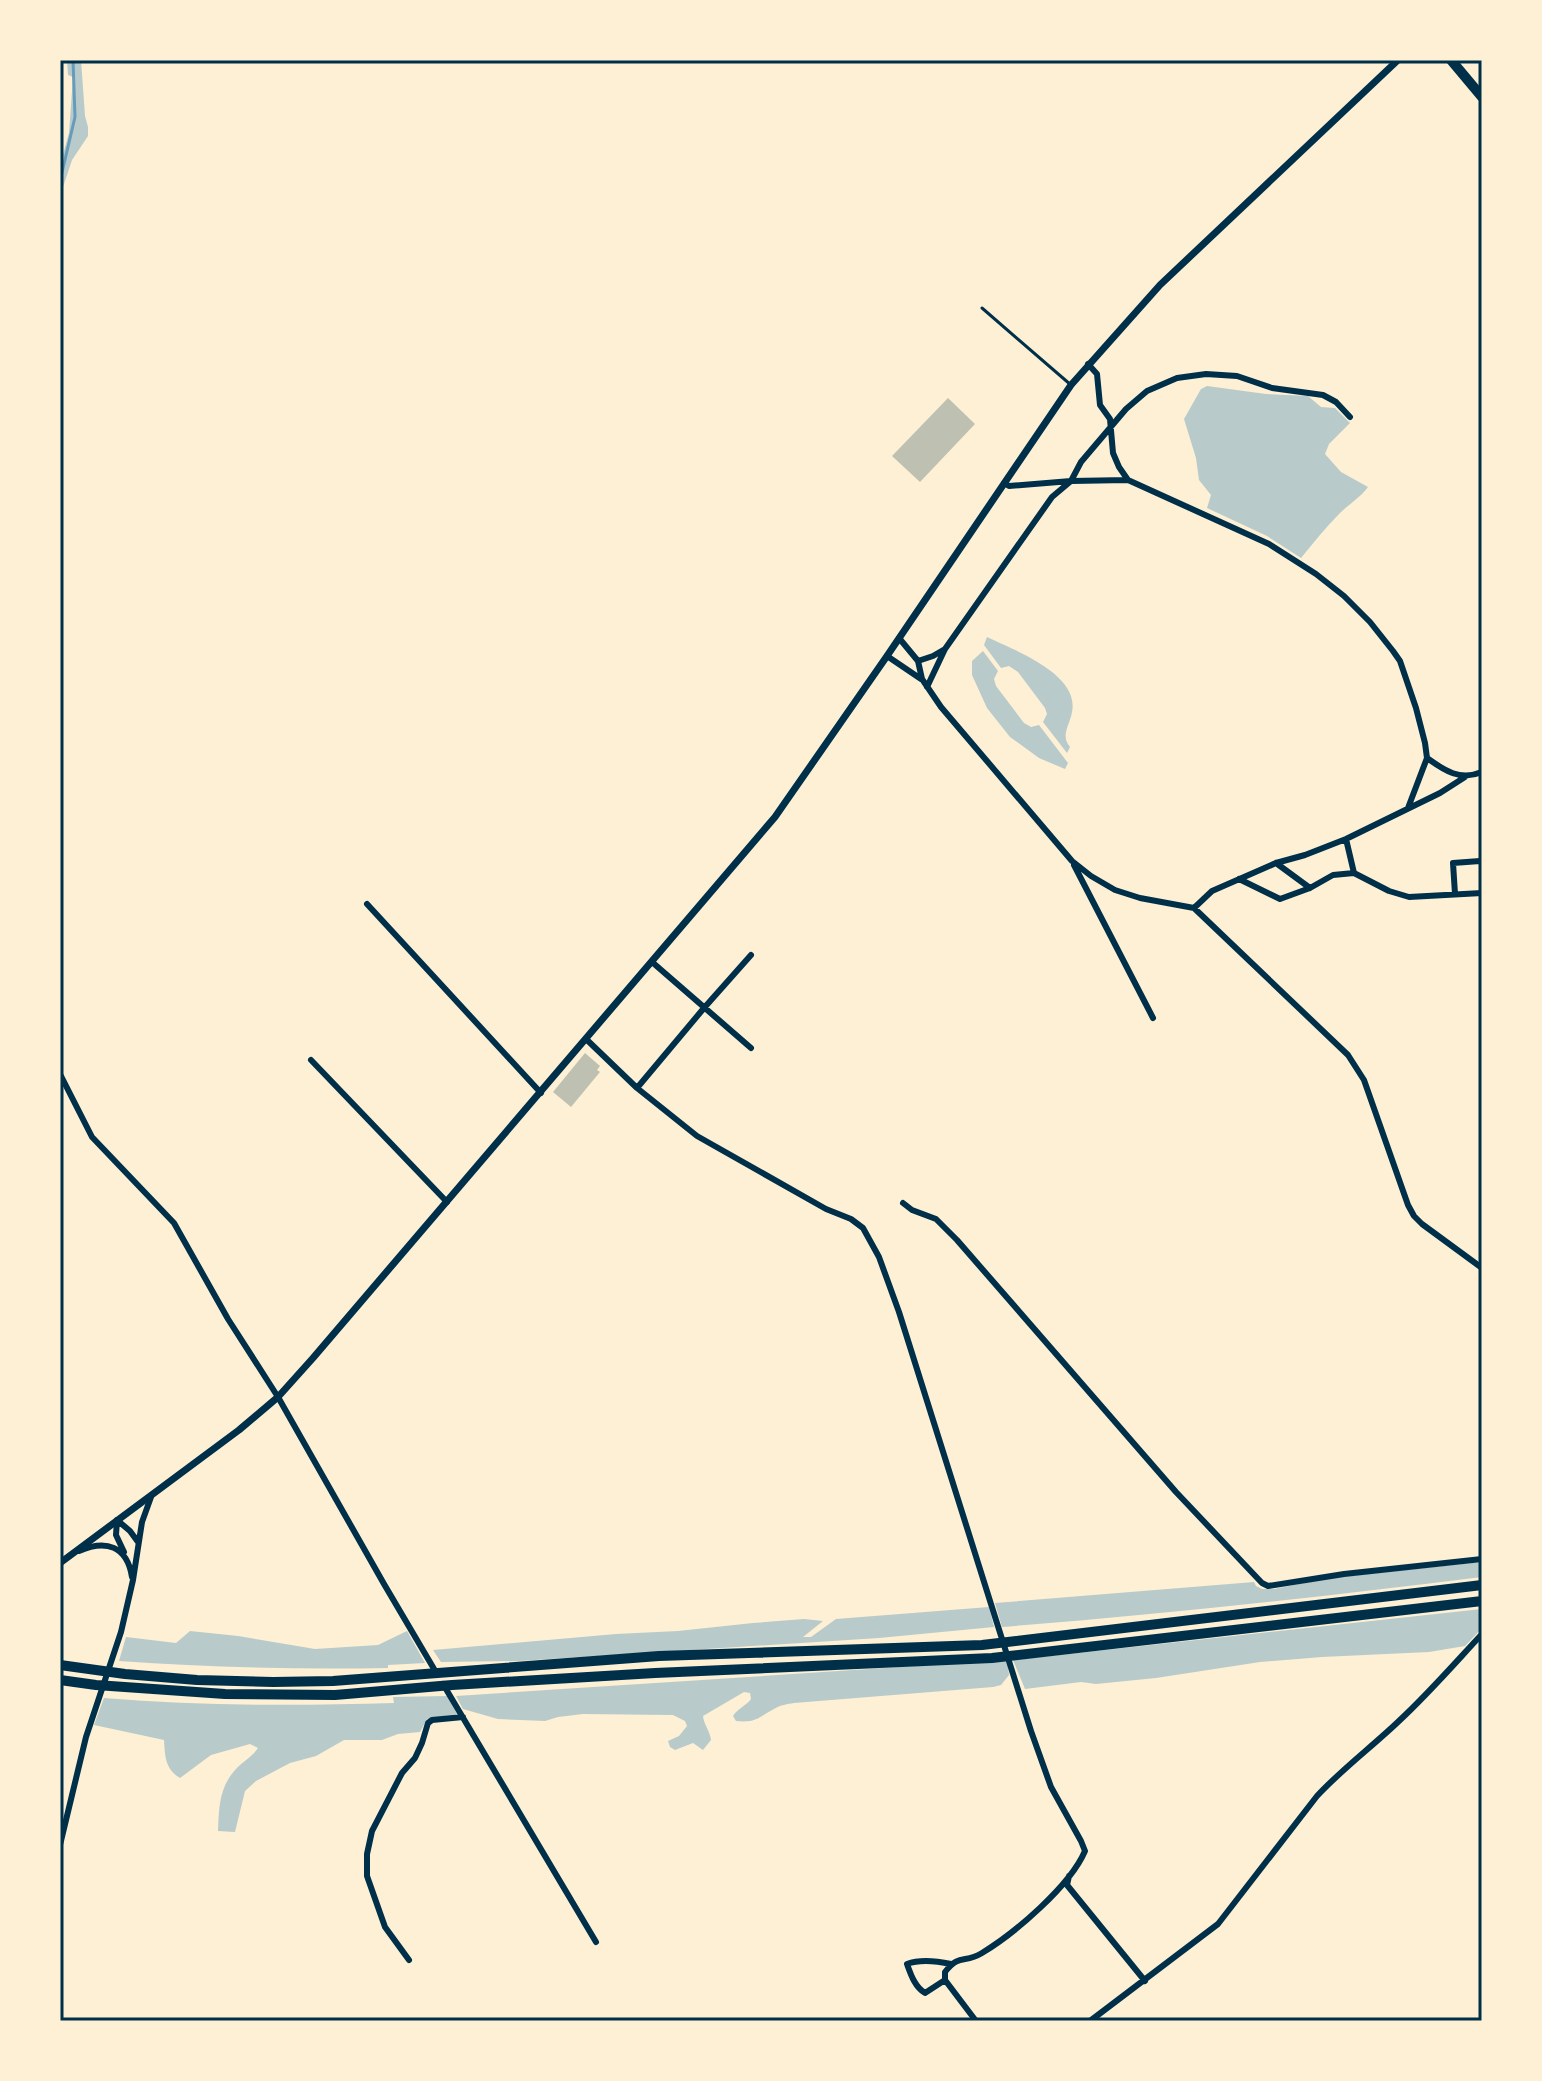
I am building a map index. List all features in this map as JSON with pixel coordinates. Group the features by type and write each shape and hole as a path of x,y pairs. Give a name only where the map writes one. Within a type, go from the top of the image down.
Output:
{"highway":[{"path":"1451,60 1482,97"},
{"path":"60,1665 101,1672 197,1680 333,1681 659,1656 995,1644 1482,1585"},
{"path":"60,1680 112,1687 278,1696 335,1695 671,1672 1000,1657 1482,1601"}],"street":[{"path":"60,1563 235,1434 278,1397 775,817 1088,364 1160,285 1398,60"},
{"path":"1088,364 1097,374 1098,398 1110,419 1116,461 1128,480"},
{"path":"927,687 945,649 1052,497 1071,481 1081,462 1126,409 1147,391 1177,378 1206,374 1237,376 1272,388 1323,395 1336,402 1350,417"},
{"path":"1004,483 1009,486 1128,480 1269,544 1344,596 1370,622 1400,661 1416,708 1427,758 1408,808"},
{"path":"899,638 918,661 927,687 960,730 1072,861 1115,890 1194,908 1348,1055 1364,1080 1414,1216 1482,1268"},
{"path":"918,661 945,649"},
{"path":"887,656 922,679"},
{"path":"1427,758 1440,768 1465,777"},
{"path":"1194,908 1212,891 1276,863 1346,839 1440,793 1465,777 1482,772"},
{"path":"1346,839 1354,873"},
{"path":"1072,861 1153,1018"},
{"path":"1276,863 1310,888"},
{"path":"1455,894 1453,863 1482,863"},
{"path":"1239,879 1280,899 1333,875 1354,873 1389,891 1409,897 1482,893"},
{"path":"367,904 541,1093"},
{"path":"637,1088 751,955"},
{"path":"652,962 751,1048"},
{"path":"586,1039 637,1088 697,1136 826,1209 851,1219 863,1228 879,1257 1031,1731 1051,1787 1085,1851 1069,1876 1017,1930 972,1959 959,1959 945,1972 945,1980 976,2021"},
{"path":"311,1060 447,1202"},
{"path":"60,1074 86,1127 100,1146 174,1223 596,1942"},
{"path":"903,1203 936,1219 957,1240 1176,1492 1262,1583 1268,1586 1482,1559"},
{"path":"60,1845 86,1737 113,1658 133,1580 142,1522 151,1497"},
{"path":"117,1520 130,1531 139,1545"},
{"path":"117,1520 116,1535 133,1580"},
{"path":"72,1554 105,1546 119,1550 126,1556"},
{"path":"1090,2021 1218,1924 1317,1796 1401,1719 1482,1634"},
{"path":"409,1960 385,1927 367,1876 367,1854 372,1831 402,1773 415,1758 428,1723 463,1717"},
{"path":"1069,1876 1067,1885 1145,1981"},
{"path":"945,1980 925,1993 920,1990 907,1964 917,1961 951,1964"}],"lane":[{"path":"982,308 1071,385"}],"shaded area":[{"path":"67,60 81,60 88,136 72,160 60,196 60,165 69,133 73,77 68,75"},
{"path":"1207,386 1308,396 1321,407 1335,408 1350,423 1329,444 1325,454 1341,472 1368,487 1335,518 1301,558 1267,536 1207,508 1211,495 1199,480 1184,419 1201,389"},
{"path":"987,637 1043,665 1066,686 1072,698 1066,734 1070,747 1067,753 1043,722 1047,714 1045,708 1018,672 1009,666 1001,668 984,645"},
{"path":"983,651 998,671 994,679 996,686 1024,723 1031,727 1039,725 1068,763 1065,769 1039,758 1010,737 987,708 972,675 972,661"},
{"path":"1482,1562 1482,1577 1062,1622 1002,1627 995,1603 1254,1582 1262,1589 1274,1589 1329,1578"},
{"path":"989,1607 994,1627 879,1638 519,1661 441,1662 433,1650 804,1619 823,1621 803,1637 811,1637 836,1619"},
{"path":"1482,1609 1482,1628 1465,1646 1429,1652 1260,1662 1156,1678 1025,1689 1013,1660"},
{"path":"190,1631 315,1649 378,1645 407,1631 425,1663 388,1665 388,1668 321,1669 119,1661 126,1637 176,1643"},
{"path":"1007,1660 1009,1675 1001,1685 993,1687 794,1703 753,1720 736,1721 733,1716 751,1699 750,1693 744,1692 703,1716 711,1740 703,1750 693,1743 675,1750 670,1747 668,1741 679,1736 687,1726 685,1721 673,1715 583,1714 545,1721 498,1719 463,1709 456,1696"},
{"path":"447,1696 457,1714 427,1719 420,1732 398,1734 382,1740 344,1740 316,1756 290,1763 256,1781 245,1791 235,1832 218,1831 223,1791 235,1770 258,1748 250,1744 211,1755 180,1778 169,1766 164,1740 94,1725 104,1698 285,1705 394,1703 393,1697"}],"building":[{"path":"948,398 975,424 920,482 892,456"},
{"path":"585,1053 600,1066 597,1070 600,1072 571,1107 553,1092"}],"waterway":[{"path":"60,181 75,117 73,60"}]}
